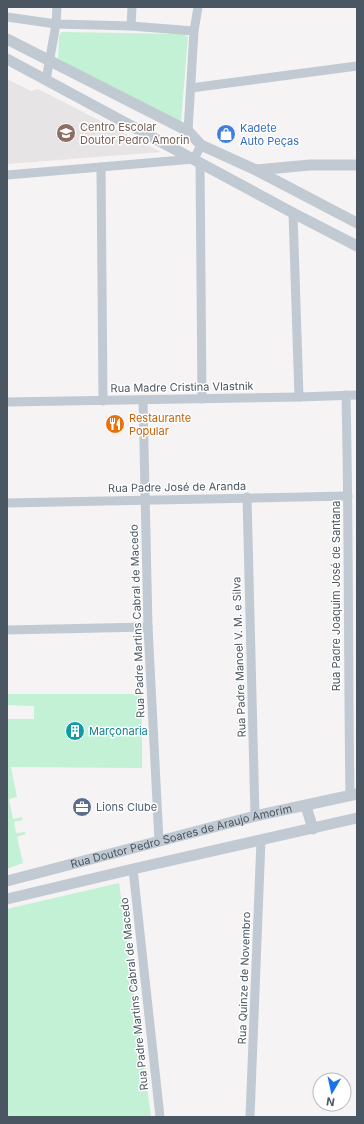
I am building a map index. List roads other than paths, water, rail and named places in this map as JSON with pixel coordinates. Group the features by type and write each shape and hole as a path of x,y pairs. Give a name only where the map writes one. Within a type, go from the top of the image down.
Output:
{"street":[{"path":"46,80 56,24 57,7"},
{"path":"131,26 132,7"},
{"path":"188,131 194,31 198,7"},
{"path":"7,17 56,24 131,26 194,31"},
{"path":"7,39 188,131 201,145 256,170 357,223"},
{"path":"7,59 357,246"},
{"path":"191,88 357,66"},
{"path":"201,145 197,160 202,399"},
{"path":"7,176 197,160"},
{"path":"256,170 310,165 357,165"},
{"path":"101,167 103,401"},
{"path":"293,213 299,397"},
{"name":"Rua Padre Joaquim José de Santana","path":"346,395 354,795"},
{"name":"Rua Madre Cristina Vlastnik","path":"7,402 357,395"},
{"name":"Rua Padre Martins Cabral de Macedo","path":"142,400 148,627 158,841"},
{"name":"Rua Padre José de Aranda","path":"7,503 348,496"},
{"name":"Rua Padre Manoel V. M. e Silva","path":"247,497 255,816"},
{"path":"7,630 148,627"},
{"name":"Rua Doutor Pedro Soares de Araujo Amorim","path":"7,881 255,816 354,795"},
{"path":"306,806 313,829"},
{"name":"Rua Doutor Pedro Soares de Araujo Amorim","path":"7,899 357,818"},
{"name":"Rua Quinze de Novembro","path":"250,1117 261,840"},
{"name":"Rua Padre Martins Cabral de Macedo","path":"133,869 160,1117"}],"place":[{"name":"Centro Escolar Doutor Pedro Amorin","path":"66,133"},
{"name":"Kadete Auto Peças","path":"226,134"},
{"name":"Restaurante Popular","path":"115,424"},
{"name":"Marçonaria","path":"75,731"},
{"name":"Lions Clube","path":"82,807"}]}
